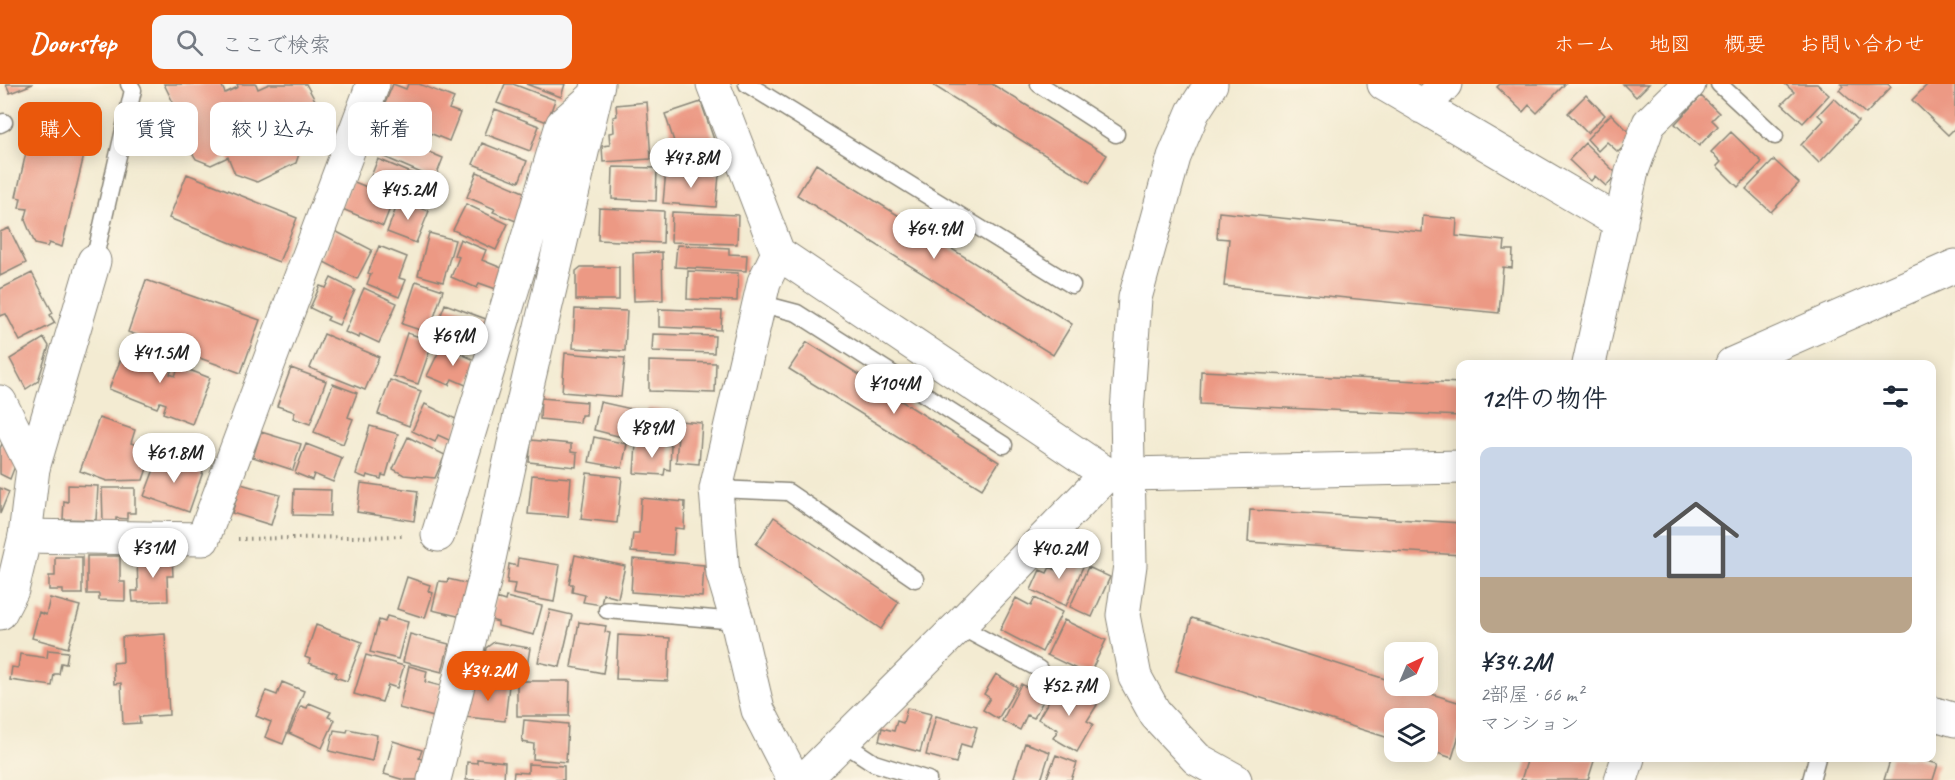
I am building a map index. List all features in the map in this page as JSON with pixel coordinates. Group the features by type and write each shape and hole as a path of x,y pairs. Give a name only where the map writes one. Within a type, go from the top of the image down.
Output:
{"street":[{"path":"14,551 203,539 373,84"},
{"path":"713,84 778,254 1118,474 1456,467"},
{"path":"1211,84 1193,112 1174,157 1135,298 1126,412 1118,474 1130,565 1123,615 1135,677 1156,716 1197,759 1235,780"},
{"path":"1384,84 1621,223"},
{"path":"1422,107 1445,84"},
{"path":"1590,360 1632,171 1649,123 1689,84"},
{"path":"438,535 562,125 597,90"},
{"path":"434,780 484,582 519,420 597,90"},
{"path":"778,254 764,282 716,489 723,574 737,621 758,710 794,780"},
{"path":"0,613 12,590 14,551 33,468 94,261"},
{"path":"1741,360 1955,266"},
{"path":"0,402 33,468"},
{"path":"804,780 959,626 1118,474"},
{"path":"1936,714 1955,720"},
{"path":"1621,780 1627,762"}],"lane":[{"path":"94,261 133,90 129,84"},
{"path":"747,84 1072,285"},
{"path":"1039,84 1116,134"},
{"path":"1719,84 1775,136"},
{"path":"759,303 797,313 1004,445"},
{"path":"716,489 788,492 915,579"},
{"path":"607,610 737,621"},
{"path":"959,626 1039,669"},
{"path":"842,742 874,763 928,780"},
{"path":"1811,780 1816,762"}],"path":[{"path":"203,539 438,535"}],"building":[{"path":"6,84 33,84 10,93"},
{"path":"164,84 221,84 225,93 238,87 237,84 256,84 258,89 269,84 306,84 316,102 210,102 210,156 298,156 296,163 257,182 235,174 228,157 211,165 196,159 194,156 198,156 198,102 173,102"},
{"path":"393,84 406,89 408,84 419,84 454,98 449,109 460,113 449,141 432,134 432,102 386,102"},
{"path":"505,84 513,84 555,100 547,122 497,103"},
{"path":"526,84 565,84 561,97"},
{"path":"931,84 992,84 1107,155 1090,183"},
{"path":"1500,84 1565,84 1537,113 1529,105 1523,112 1497,87"},
{"path":"1623,84 1649,84 1636,97"},
{"path":"1785,84 1817,84 1829,95 1803,123 1782,104 1794,92"},
{"path":"1841,84 1888,84 1891,87 1866,114 1839,90 1843,86"},
{"path":"1928,84 1955,84 1955,128 1948,135 1912,100"},
{"path":"1586,95 1605,115 1587,133 1568,113"},
{"path":"1701,96 1719,113 1712,120 1718,126 1699,146 1675,124"},
{"path":"1834,98 1858,121 1819,163 1801,145 1824,120 1818,115"},
{"path":"647,102 651,159 603,162 602,146 610,145 609,133 614,132 613,117 617,116 616,105"},
{"path":"701,102 719,154 682,166 665,114"},
{"path":"495,109 539,126 530,151 485,134"},
{"path":"1611,114 1634,137 1618,152 1607,142 1598,151 1587,139"},
{"path":"1731,132 1762,162 1738,187 1717,166 1721,162 1711,152"},
{"path":"482,143 527,161 519,182 473,164"},
{"path":"1585,143 1617,174 1606,186 1595,176 1591,181 1569,160"},
{"path":"432,153 443,158 435,179 382,156 432,156"},
{"path":"25,156 84,156 62,247 49,243 47,247 35,244 25,220 28,209 19,208 21,198 16,197"},
{"path":"378,159 423,178 414,200 369,181"},
{"path":"1774,160 1799,183 1771,212 1746,189"},
{"path":"816,164 1072,324 1053,355 797,195"},
{"path":"613,167 657,168 656,201 612,199"},
{"path":"666,170 719,175 716,207 663,203"},
{"path":"477,172 528,194 516,221 493,212 495,209 467,197"},
{"path":"187,174 297,218 279,262 169,218"},
{"path":"352,181 394,198 383,226 340,208"},
{"path":"399,200 429,211 416,243 387,232"},
{"path":"466,204 508,224 496,250 453,230"},
{"path":"599,208 664,211 663,243 598,240"},
{"path":"672,212 738,215 737,244 671,242"},
{"path":"1219,212 1422,232 1423,216 1457,219 1456,236 1505,241 1504,250 1513,250 1512,268 1503,267 1499,313 1224,286 1229,239 1217,238"},
{"path":"9,228 26,263 0,276 0,232"},
{"path":"335,231 372,250 357,279 320,260"},
{"path":"429,233 455,240 443,282 418,275"},
{"path":"460,239 486,250 482,260 504,269 496,289 479,283 477,288 451,277 459,257 454,255"},
{"path":"677,245 729,248 729,254 747,255 746,271 675,267"},
{"path":"379,246 407,257 399,278 406,280 399,297 367,284 371,274 368,273"},
{"path":"662,252 663,300 634,301 633,253"},
{"path":"581,267 619,267 619,300 576,300 576,271"},
{"path":"688,271 738,273 737,301 687,299"},
{"path":"32,273 53,313 50,315 55,323 20,341 6,314 0,316 0,289"},
{"path":"331,278 355,290 339,325 327,320 329,317 310,308 320,286 326,288"},
{"path":"146,280 260,320 241,373 128,332"},
{"path":"416,281 443,290 429,333 402,324"},
{"path":"364,288 397,303 379,343 360,334 359,338 345,332"},
{"path":"445,304 486,319 477,344 453,335 452,340 434,334"},
{"path":"575,309 627,311 625,351 573,348"},
{"path":"659,309 722,311 721,330 659,327"},
{"path":"407,333 433,341 418,384 393,376"},
{"path":"324,334 379,357 365,390 310,368"},
{"path":"653,334 715,336 714,353 652,351"},
{"path":"44,338 49,346 38,381 26,389 10,359"},
{"path":"807,342 999,462 982,489 789,369"},
{"path":"442,345 479,362 468,386 452,379 449,385 427,376"},
{"path":"126,346 174,364 170,374 175,376 179,366 210,378 192,424 163,413 166,404 160,402 157,408 109,389"},
{"path":"565,353 625,358 621,397 562,392"},
{"path":"649,361 716,363 715,393 649,391"},
{"path":"291,368 326,381 310,424 293,418 295,412 277,406"},
{"path":"1201,371 1456,383 1456,416 1200,404"},
{"path":"390,380 421,391 409,426 378,414"},
{"path":"333,384 357,393 348,417 353,419 343,444 314,432"},
{"path":"541,398 587,402 586,415 581,415 580,423 540,419"},
{"path":"600,402 636,410 630,435 623,433 622,437 594,430"},
{"path":"425,404 460,421 451,441 438,435 435,442 412,431"},
{"path":"647,408 674,411 672,440 640,437 640,429 645,430"},
{"path":"99,418 135,430 131,443 153,451 143,480 107,481 80,471"},
{"path":"679,421 702,423 699,464 676,462"},
{"path":"370,426 398,434 386,476 382,475 381,479 367,475 366,478 356,474"},
{"path":"261,432 301,444 293,470 253,457"},
{"path":"408,437 445,455 435,478 404,475 393,469"},
{"path":"594,437 627,444 622,468 589,462"},
{"path":"4,440 20,453 10,479 0,474 0,448"},
{"path":"531,440 571,444 571,452 577,453 576,467 529,462"},
{"path":"306,444 342,458 333,482 314,474 312,480 295,473"},
{"path":"636,444 671,445 670,470 665,469 664,475 634,473"},
{"path":"159,456 203,472 189,512 144,496"},
{"path":"587,473 622,477 617,523 581,519"},
{"path":"532,475 571,478 568,517 528,514"},
{"path":"234,482 280,495 271,525 232,513 237,497 230,496"},
{"path":"361,483 418,491 414,521 357,512"},
{"path":"68,485 98,486 96,520 63,519 64,501 68,502"},
{"path":"0,488 9,492 0,514"},
{"path":"102,488 135,488 135,513 127,513 127,519 116,518 116,522 103,522"},
{"path":"294,489 331,490 330,516 293,515"},
{"path":"641,498 685,502 684,529 675,528 673,555 631,552 633,533 639,533"},
{"path":"1250,510 1456,523 1456,555 1248,542"},
{"path":"774,517 899,602 881,629 756,544"},
{"path":"1066,554 1085,562 1066,606 1031,590 1040,570 1047,573 1050,567 1058,571"},
{"path":"575,555 625,566 618,598 603,594 601,605 583,602 585,595 572,592 573,584 569,584"},
{"path":"87,556 120,556 120,582 125,582 125,601 99,600 99,594 87,594"},
{"path":"55,557 82,557 82,594 63,594 63,590 49,590 49,576 55,576"},
{"path":"172,557 173,576 167,576 168,601 133,602 132,591 138,591 137,558"},
{"path":"518,558 560,565 554,602 513,594 515,584 507,583 509,564 517,566"},
{"path":"633,559 704,565 702,597 631,592"},
{"path":"1088,567 1110,577 1092,617 1070,607"},
{"path":"407,577 430,585 428,591 433,593 425,618 397,609"},
{"path":"448,579 469,584 462,617 432,610 439,581 447,582"},
{"path":"506,597 542,606 534,635 498,626 498,622 491,620 496,598 505,601"},
{"path":"50,598 80,606 68,648 32,638 39,612 46,615"},
{"path":"1016,598 1031,606 1035,598 1062,612 1042,652 1000,630"},
{"path":"550,610 572,615 560,667 538,662"},
{"path":"387,616 408,622 398,659 370,652 379,620 385,622"},
{"path":"1192,618 1384,679 1384,696 1438,696 1456,701 1456,745 1452,758 1438,753 1438,708 1384,708 1384,737 1176,671"},
{"path":"1064,620 1106,640 1089,675 1047,655"},
{"path":"579,622 606,626 605,632 610,633 603,673 571,667"},
{"path":"316,625 362,642 347,681 335,677 337,673 309,663 310,659 305,657"},
{"path":"165,634 169,715 139,717 140,723 123,724 121,683 114,684 113,663 123,662 122,637"},
{"path":"410,634 449,644 442,672 403,662"},
{"path":"618,635 670,638 668,681 616,679"},
{"path":"494,642 530,648 526,672 506,668 506,672 486,668 487,664 484,664 486,648"},
{"path":"48,650 68,652 66,664 61,663 59,674 54,674 52,686 10,680 12,667 18,668 20,654 47,658"},
{"path":"366,655 404,666 397,688 388,685 382,702 354,694"},
{"path":"409,666 427,671 425,682 441,686 434,717 399,708"},
{"path":"996,674 1017,687 998,719 983,710 990,698 984,694"},
{"path":"517,681 570,681 569,716 517,716"},
{"path":"282,682 304,691 283,744 265,737 271,722 256,716 266,691 277,695"},
{"path":"473,682 509,685 505,721 466,717"},
{"path":"1059,683 1097,705 1087,721 1093,724 1077,752 1053,738 1058,730 1038,719"},
{"path":"1021,684 1045,697 1034,718 1027,715 1020,730 1002,721"},
{"path":"309,703 331,712 328,717 335,720 322,748 289,733 301,706 307,708"},
{"path":"907,708 931,714 920,752 879,741 882,728 894,731 897,721 903,723"},
{"path":"936,716 977,727 971,747 961,744 956,763 926,755"},
{"path":"524,720 568,724 566,762 533,759 534,744 522,742"},
{"path":"348,729 377,735 372,761 329,751 334,730 347,732"},
{"path":"393,741 422,750 419,758 427,761 421,780 404,780 384,774"},
{"path":"1025,743 1050,752 1041,780 1021,780 1014,777"},
{"path":"1056,755 1077,763 1071,780 1046,780"},
{"path":"477,759 505,762 504,780 466,780 467,762 477,763"},
{"path":"1527,762 1594,762 1588,780 1521,780"},
{"path":"1890,762 1938,764 1933,780 1884,780"},
{"path":"528,764 564,766 564,780 513,780 514,772 528,773"}]}
